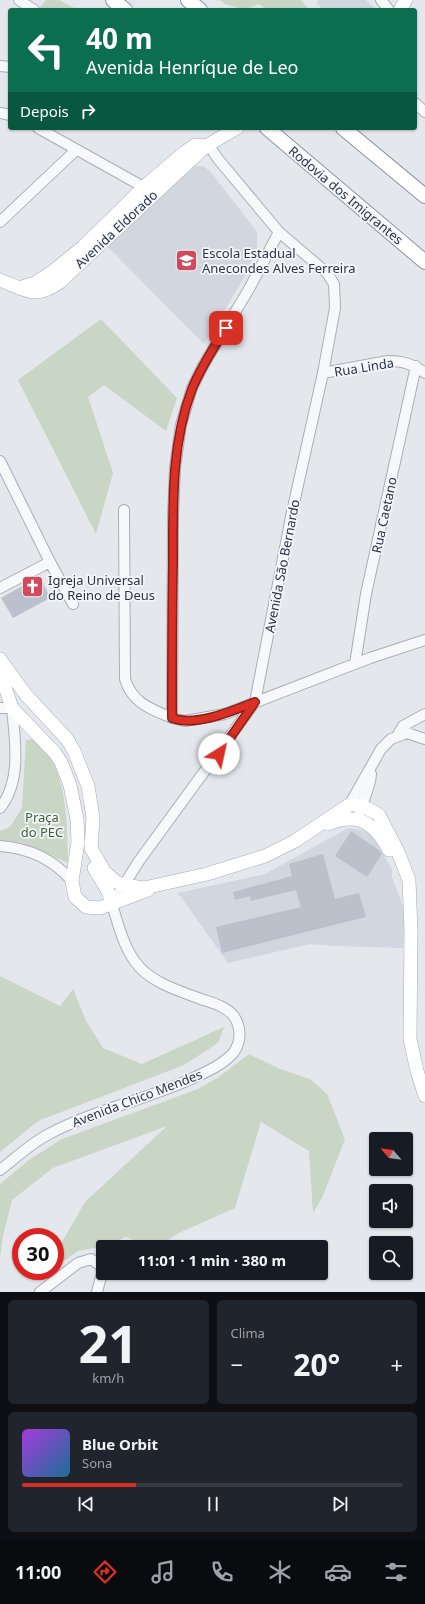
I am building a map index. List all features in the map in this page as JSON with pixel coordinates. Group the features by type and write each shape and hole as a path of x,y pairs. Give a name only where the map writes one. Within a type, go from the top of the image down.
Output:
{"highway":[{"path":"112,0 122,8"},
{"path":"188,0 198,8"},
{"name":"Rodovia dos Imigrantes","path":"269,130 425,262"},
{"path":"345,130 423,195"}],"main road":[{"name":"Avenida Eldorado","path":"0,280 34,293 50,290 60,282 86,250 149,190 207,145 230,130"},
{"path":"0,659 26,695 62,733 74,751 88,786 92,818 92,864 108,891 112,904"},
{"path":"0,672 6,708 55,753 61,762 70,785 77,819 78,842 72,881 75,897 86,907 100,908 162,884"},
{"path":"6,708 20,709 32,714 62,733"},
{"path":"91,848 104,871 115,881 123,885 144,888 207,874 265,856 313,828 354,812 376,812 385,825 407,874 409,887 410,1039 417,1071 425,1096"}],"street":[{"path":"19,0 31,8"},
{"path":"381,0 387,8"},
{"path":"417,105 425,112"},
{"path":"41,130 149,190"},
{"name":"Avenida São Bernardo","path":"112,904 123,885 255,702 292,512 323,373 335,308 334,284 327,273 279,232 207,145"},
{"path":"0,222 76,150"},
{"path":"172,718 173,515 175,468 181,426 192,388 204,364 250,288 279,232"},
{"name":"Rua Linda","path":"323,373 388,361 398,361 416,366 425,373"},
{"name":"Rua Caetano","path":"355,664 366,594 416,366"},
{"path":"0,461 50,562 73,604"},
{"path":"124,510 125,679 128,688 138,701 172,718 185,721 224,714 355,664 425,640"},
{"path":"0,588 50,562"},
{"path":"0,808 10,790 15,772 15,741 6,708"},
{"path":"396,736 403,726 425,714"},
{"path":"354,812 368,794 372,768 381,749 387,742 396,736 407,733 425,739"},
{"path":"0,846 26,851 49,860 60,867 72,881"},
{"name":"Avenida Chico Mendes","path":"0,1170 48,1134 176,1086 206,1072 225,1061 234,1051 239,1040 240,1030 230,1012 219,1005 161,984 144,973 133,960 122,938 112,904"},
{"path":"40,1292 78,1263 91,1259 101,1266 102,1273 97,1292"}],"shaded area":[{"path":"319,0 366,0 374,8 322,8 316,3"},
{"name":"Escola Estadual Anecondes Alves Ferreira","path":"195,166 204,166 214,176 257,232 257,249 248,271 204,344 106,245 188,170"},
{"path":"348,828 362,830 372,836 392,869 392,877 405,912 403,948 310,944 228,963 178,893 265,874"}],"green space":[{"path":"46,0 59,0 74,8 41,8 40,7"},
{"path":"220,0 301,0 307,8 265,8 258,4 249,8 238,8 225,4"},
{"path":"101,319 177,398 166,431 104,385 88,397 113,473 96,534 18,380"},
{"name":"Praça do PEC","path":"34,739 47,752 56,768 60,781 65,809 68,863 24,843 0,841 0,831 10,827 22,808 26,740"},
{"path":"0,976 60,1006 73,989 86,1021 103,1048 142,1064 224,1027 218,1043 184,1065 38,1121 0,1152"},
{"path":"249,1054 280,1069 310,1079 327,1094 345,1139 323,1196 313,1213 309,1151 261,1122 235,1208 179,1233 168,1240 133,1240 126,1237 119,1240 96,1240 96,1248 78,1251 64,1261 64,1238 85,1202 167,1126 53,1168 12,1200 3,1236 0,1259 0,1184 29,1160 62,1139 198,1089 219,1077"}],"building":[{"name":"Igreja Universal do Reino de Deus","path":"40,576 50,598 13,618 1,598"},
{"path":"351,831 379,850 382,854 367,877 335,856"},
{"path":"323,854 335,899 359,893 366,917 222,953 216,927 301,907 296,890 251,901 250,896 235,900 233,892 292,876 289,864"}],"place":[{"name":"Escola Estadual Anecondes Alves Ferreira","path":"186,260"},
{"name":"Igreja Universal do Reino de Deus","path":"33,587"}],"route":[{"path":"219,754 255,702 224,714 195,720 185,721 172,718 173,515 175,468 181,426 192,388 204,364 226,328"}]}
